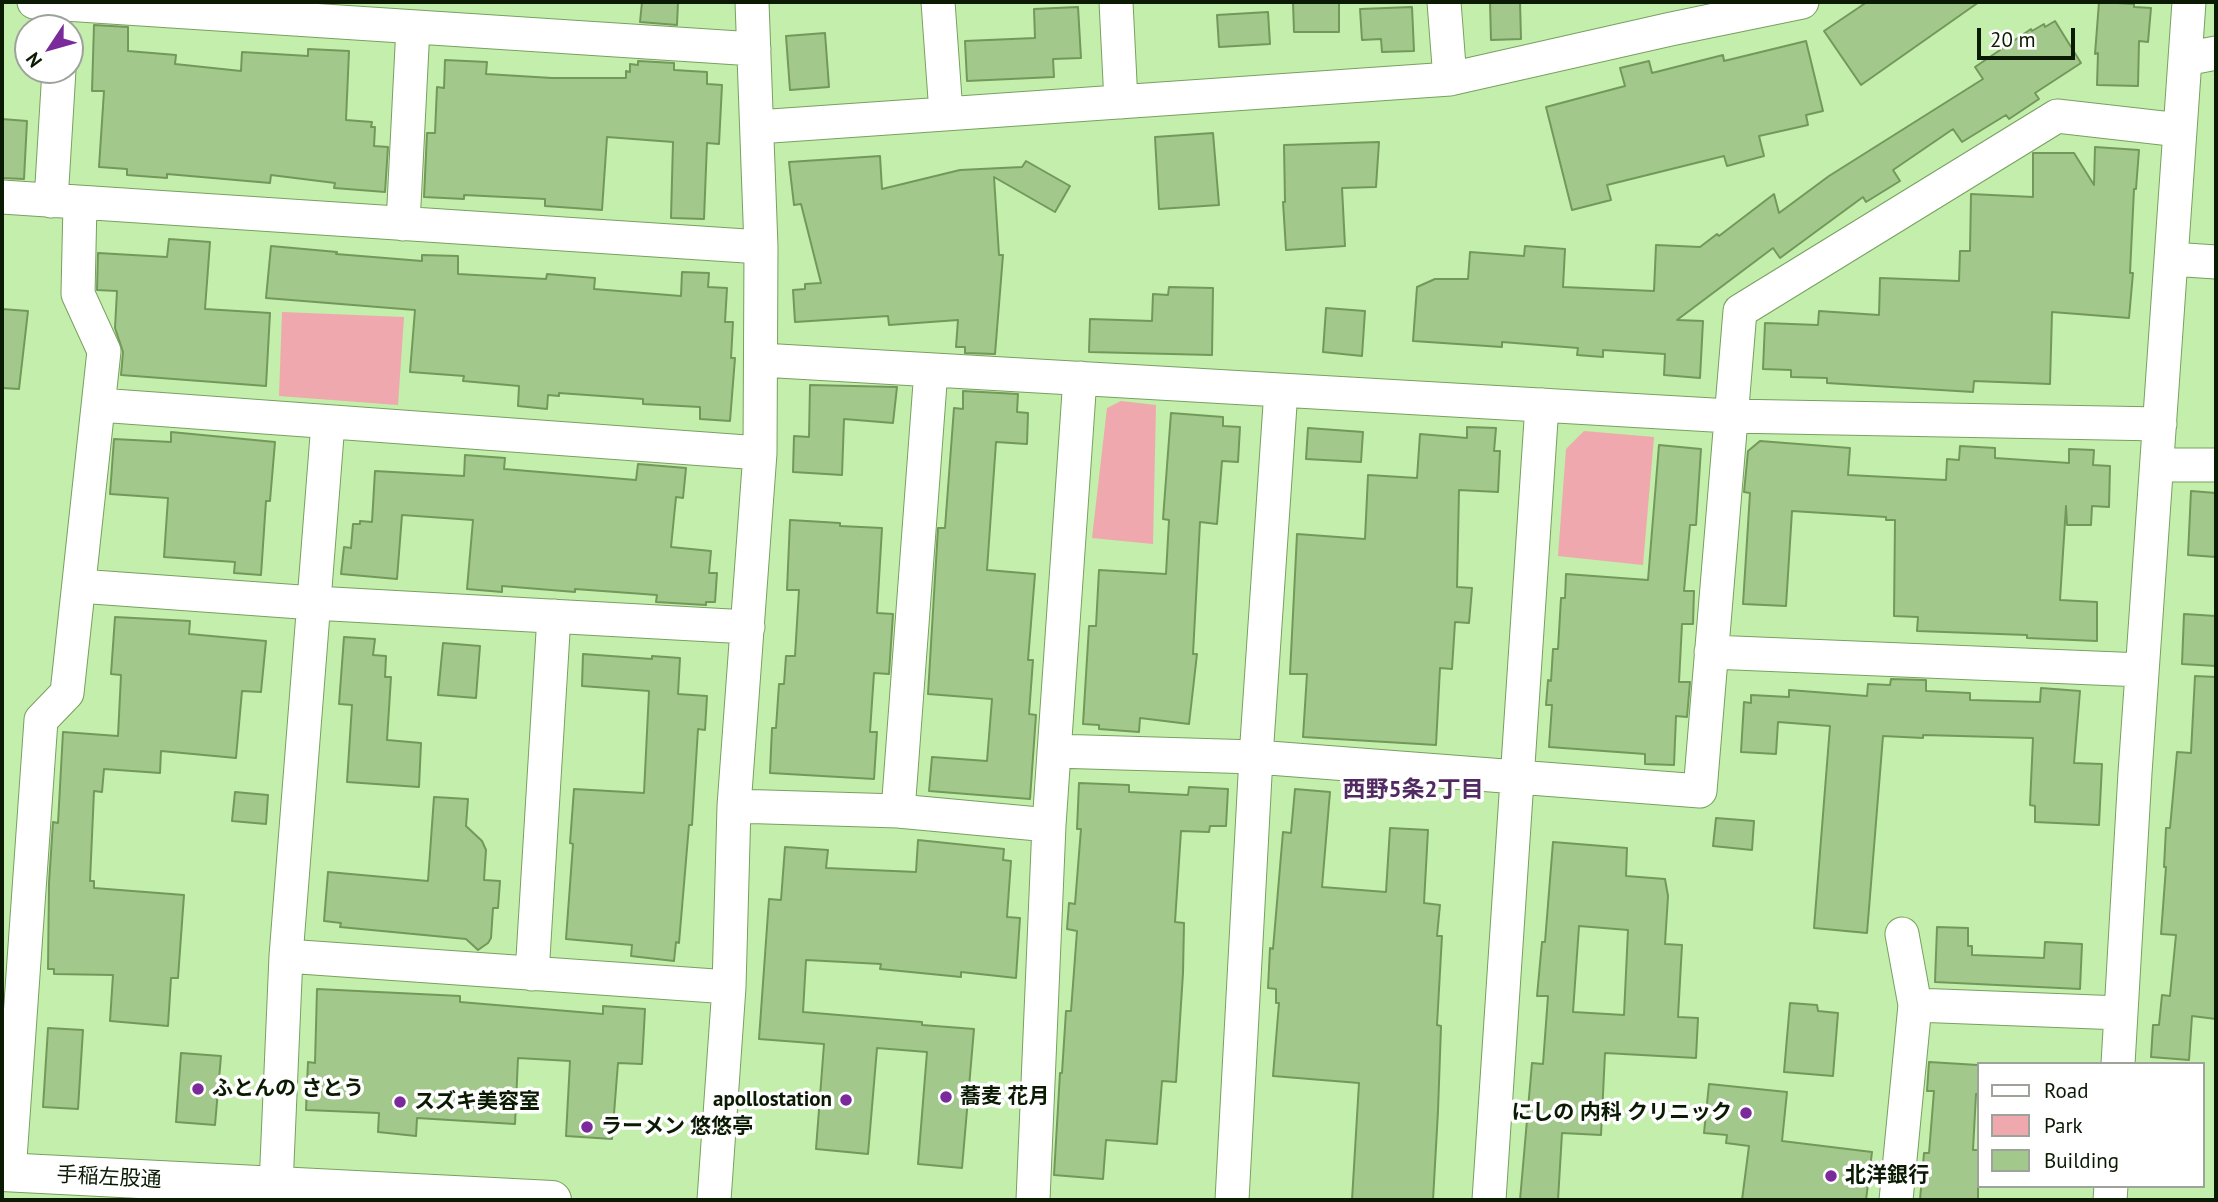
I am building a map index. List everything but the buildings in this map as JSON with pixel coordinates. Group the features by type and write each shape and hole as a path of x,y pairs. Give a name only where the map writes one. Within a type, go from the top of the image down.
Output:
{"main road":[{"name":"手稲左股通","path":"5,1172 256,1191 535,1200"}],"street":[{"path":"714,1200 729,987 734,806 760,453 761,247 752,2"},
{"path":"938,2 946,114"},
{"path":"1116,2 1121,102"},
{"path":"1444,2 1450,79"},
{"path":"757,127 1450,79 1802,2"},
{"path":"2118,1062 2142,670 2180,130 2201,56 2189,2"},
{"path":"53,11 413,27 754,49"},
{"path":"403,224 413,27"},
{"path":"5,1172 41,720 67,693 104,351 78,294 65,202 61,84"},
{"path":"1054,751 1256,757 1700,792 1740,311 2057,116 2180,130"},
{"path":"2,197 761,247"},
{"path":"2171,259 2216,262"},
{"path":"761,360 1730,416 2160,424"},
{"path":"898,811 931,370"},
{"path":"1033,1200 1049,825 1080,378"},
{"path":"1233,1200 1256,757 1281,390"},
{"path":"99,405 760,453"},
{"path":"1489,1200 1542,405"},
{"path":"256,1191 286,956 328,423"},
{"path":"2157,465 2216,465"},
{"path":"79,586 314,603 748,627"},
{"path":"532,974 554,616"},
{"path":"1711,652 2142,670"},
{"path":"734,806 898,811 1049,825"},
{"path":"1896,1200 1915,1005 1902,934"},
{"path":"286,956 729,987"},
{"path":"1915,1005 2121,1013"}],"green space":[{"path":"282,312 404,317 398,405 279,396"},
{"path":"1121,401 1156,405 1153,544 1092,538 1107,408"},
{"path":"1584,431 1654,437 1643,565 1558,556 1566,449"}],"place":[{"name":"ふとんの さとう","path":"198,1089"},
{"name":"蕎麦 花月","path":"946,1097"},
{"name":"apollostation","path":"846,1100"},
{"name":"スズキ美容室","path":"400,1102"},
{"name":"にしの 内科 クリニック","path":"1746,1113"},
{"name":"ラーメン 悠悠亭","path":"587,1127"},
{"name":"北洋銀行","path":"1831,1176"}],"district":[{"name":"西野5条2丁目","path":"1413,790"}]}
